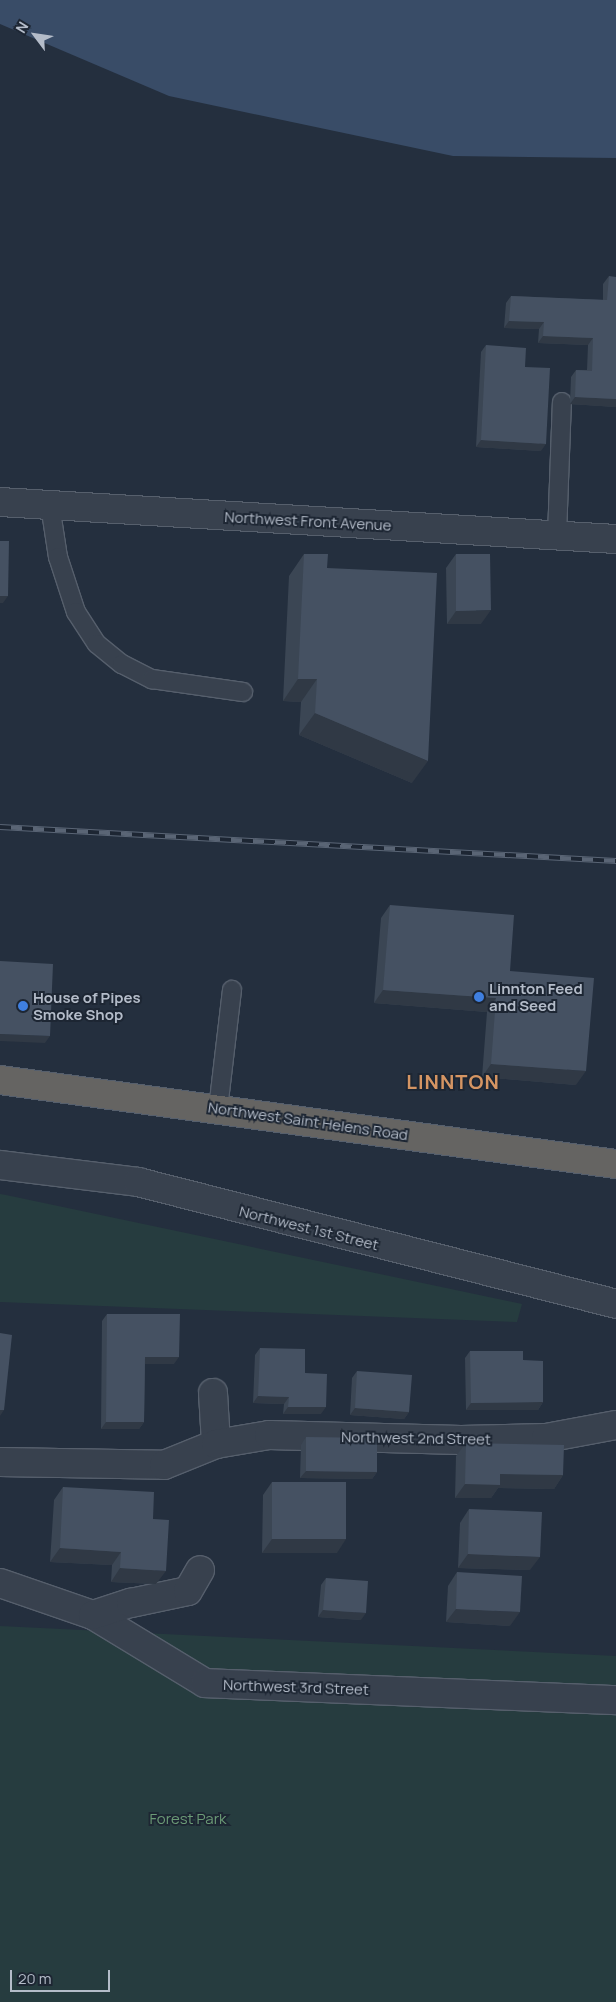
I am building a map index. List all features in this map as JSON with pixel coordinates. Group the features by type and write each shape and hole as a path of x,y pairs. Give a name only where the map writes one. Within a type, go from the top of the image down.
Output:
{"highway":[{"name":"Northwest Saint Helens Road","path":"0,1080 616,1164"}],"street":[{"name":"Northwest Front Avenue","path":"0,502 616,539"},
{"name":"Northwest 1st Street","path":"0,1165 138,1182 616,1304"},
{"path":"213,1393 216,1444"},
{"name":"Northwest 2nd Street","path":"0,1462 164,1465 216,1444 269,1435 461,1440 546,1438 616,1425"},
{"path":"93,1615 131,1603 188,1591 200,1570"},
{"name":"Northwest 3rd Street","path":"0,1583 93,1615 206,1683 616,1700"}],"lane":[{"path":"557,536 562,402"},
{"path":"50,505 58,557 76,612 97,644 122,664 152,679 243,692"},
{"path":"218,1109 232,990"}],"green space":[{"path":"0,1194 522,1304 517,1322 0,1302"},
{"name":"Forest Park","path":"0,1626 616,1656 616,2002 0,2002"}],"water":[{"path":"0,0 616,0 616,158 453,156 169,96 0,24"}],"building":[{"path":"609,276 616,277 616,399 575,397 576,370 592,371 593,338 543,336 544,322 509,321 511,296 607,300"},
{"path":"486,345 526,348 525,367 550,368 546,444 481,440"},
{"path":"0,541 9,541 8,596 0,596"},
{"path":"304,554 328,554 327,568 437,573 428,761 315,713 317,679 298,679"},
{"path":"456,554 490,554 491,610 456,611"},
{"name":"Linnton Feed and Seed","path":"390,905 514,915 510,971 594,978 586,1071 491,1064 496,998 383,990"},
{"name":"House of Pipes Smoke Shop","path":"0,961 53,964 50,1036 0,1034"},
{"path":"107,1314 180,1314 179,1357 145,1357 144,1422 106,1422"},
{"path":"0,1333 12,1335 4,1410 0,1410"},
{"path":"260,1348 305,1349 305,1373 327,1374 326,1407 288,1407 289,1397 258,1396"},
{"path":"470,1351 523,1351 523,1360 543,1361 543,1402 471,1403"},
{"path":"357,1371 412,1375 409,1412 355,1408"},
{"path":"306,1437 377,1438 377,1472 306,1471"},
{"path":"466,1443 564,1445 563,1475 500,1474 500,1485 465,1484"},
{"path":"272,1482 346,1482 346,1539 272,1539"},
{"path":"63,1487 154,1492 153,1519 169,1520 166,1571 120,1568 121,1552 60,1548"},
{"path":"469,1509 542,1512 540,1557 468,1554"},
{"path":"457,1572 522,1576 520,1612 456,1609"},
{"path":"326,1578 368,1581 366,1613 323,1610"}],"railway":[{"path":"0,827 616,861"}],"place":[{"name":"Linnton Feed and Seed","path":"479,997"},
{"name":"House of Pipes Smoke Shop","path":"23,1006"}],"district":[{"name":"LINNTON","path":"453,1081"}]}
